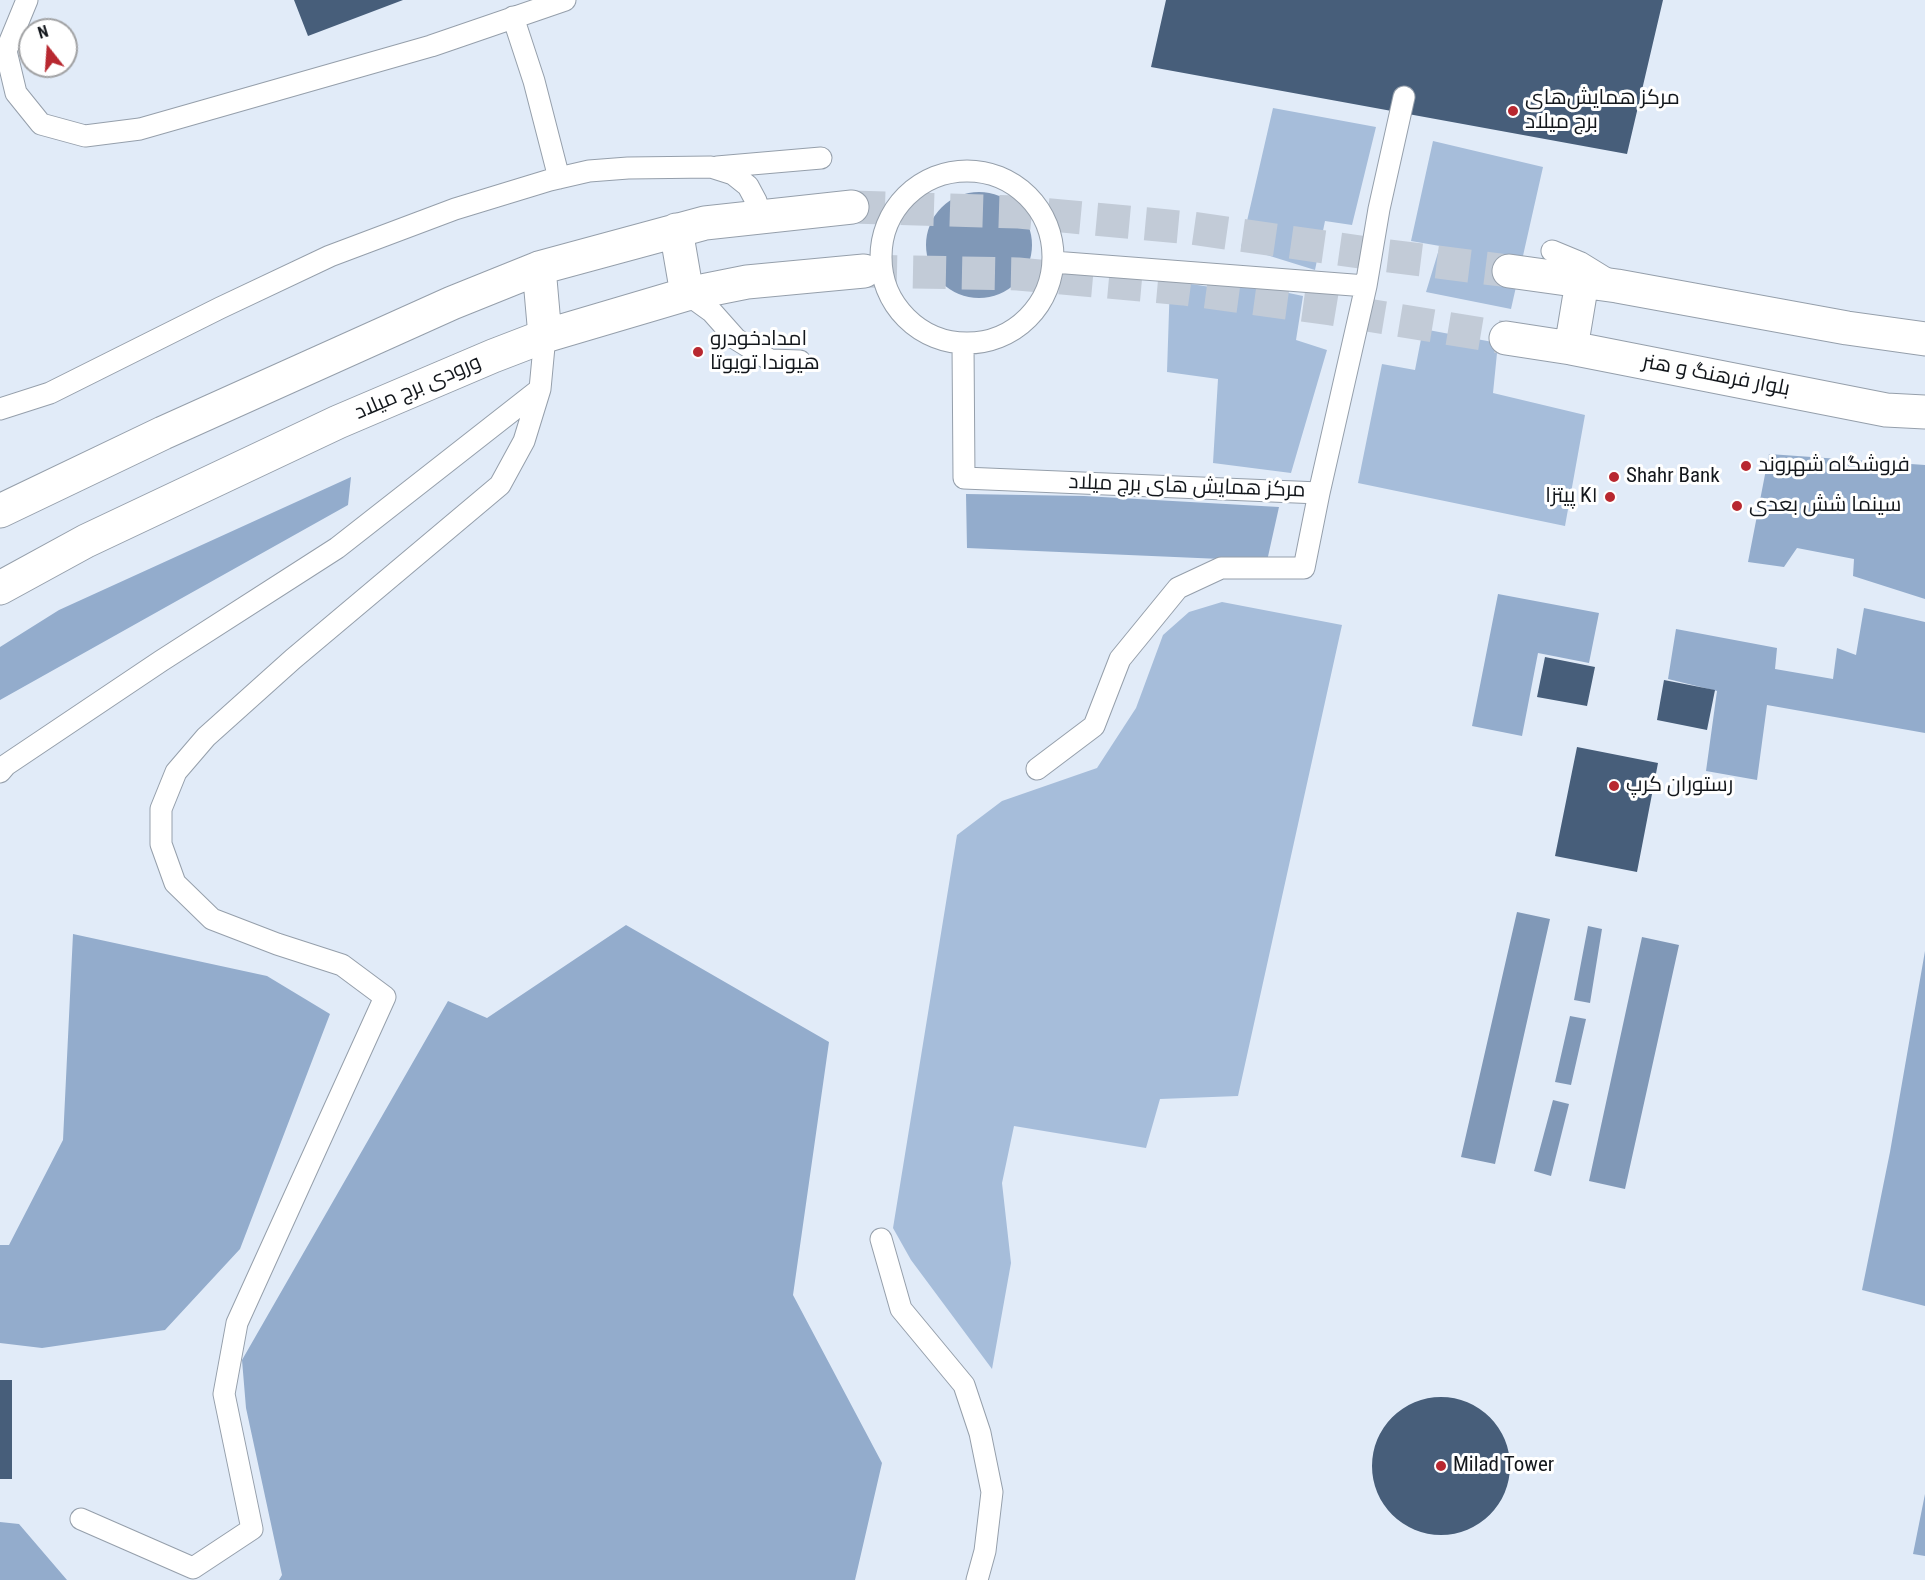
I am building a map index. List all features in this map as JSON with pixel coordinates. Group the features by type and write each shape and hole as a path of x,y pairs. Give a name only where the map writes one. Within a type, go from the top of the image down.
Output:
{"street":[{"path":"0,511 163,433 452,303 539,268 705,223 852,207"},
{"path":"676,230 687,294"},
{"path":"539,268 545,336"},
{"name":"ورودی برج میلاد","path":"0,588 86,541 338,422 545,336 687,294 747,282 864,270"},
{"path":"1509,271 1617,286 1847,328 1925,339"},
{"path":"1570,348 1582,282"},
{"name":"بلوار فرهنگ و هنر","path":"1506,338 1570,348 1886,410 1925,412"}],"lane":[{"path":"27,0 6,51 16,93 41,124 85,136 140,129 431,46 565,0"},
{"path":"513,17 534,81 559,178"},
{"name":"مرکز همایش های برج میلاد","path":"963,344 964,478 1319,493 1366,286 1379,209 1404,97"},
{"path":"0,410 51,393 211,312 330,256 455,210 559,178 589,171 628,168 711,167 821,158"},
{"path":"711,167 733,174 748,186 756,201 760,216"},
{"path":"959,171 989,174 1016,186 1037,207 1050,233 1053,262 1047,288 1034,312 1014,330 990,341 963,344 937,338 913,326 894,304 882,277 880,247 889,219 907,195 931,179 959,171"},
{"path":"1552,251 1581,263 1617,286"},
{"path":"1053,262 1366,286"},
{"path":"687,294 712,312 736,339 770,360 800,361"},
{"path":"81,1519 193,1568 252,1529 224,1394 237,1323 385,998 342,965 212,919 175,883 161,844 161,809 176,772 206,737 301,651 501,485 524,441 540,389 545,336"},
{"path":"0,772 6,765 161,661 338,548 540,389"},
{"path":"1036,769 1094,726 1120,659 1178,588 1221,568 1304,568 1319,493"},
{"path":"881,1239 901,1309 964,1385 980,1433 992,1492 985,1551 977,1580"}],"shaded area":[{"path":"1273,108 1376,127 1352,225 1325,221 1315,270 1241,247"},
{"path":"1433,141 1543,167 1511,309 1426,292 1440,246 1411,241"},
{"path":"979,192 999,196 1016,208 1028,225 1032,245 1028,265 1016,282 999,294 979,298 959,294 942,282 930,265 926,245 930,225 942,208 959,196"},
{"path":"1170,281 1231,290 1232,281 1303,296 1296,340 1327,350 1291,473 1213,463 1218,379 1167,372"},
{"path":"1423,329 1498,343 1493,393 1585,415 1565,526 1358,483 1382,364 1415,370"},
{"path":"1769,454 1925,465 1925,599 1853,576 1854,559 1797,548 1784,567 1748,562"},
{"path":"351,477 348,505 0,700 0,647 59,610"},
{"path":"966,494 1084,496 1279,507 1267,561 967,548"},
{"path":"1498,594 1599,613 1589,663 1538,653 1522,736 1472,726"},
{"path":"1222,602 1342,625 1238,1096 1160,1099 1146,1148 1014,1126 1002,1183 1011,1263 992,1369 911,1260 893,1228 957,835 1002,801 1097,768 1136,708 1163,635 1189,612"},
{"path":"1864,608 1925,622 1925,733 1767,705 1757,780 1706,771 1717,691 1668,679 1676,629 1777,648 1775,669 1833,679 1837,648 1856,655"},
{"path":"1517,912 1550,919 1495,1164 1461,1157"},
{"path":"626,925 829,1042 793,1295 882,1463 855,1580 279,1580 282,1575 246,1408 242,1360 448,1001 487,1018"},
{"path":"1588,926 1602,929 1590,1003 1574,1000"},
{"path":"73,934 267,976 330,1014 240,1249 165,1330 42,1348 0,1343 0,1245 9,1245 63,1140"},
{"path":"1642,937 1679,945 1625,1189 1589,1181"},
{"path":"1925,951 1925,1306 1862,1290 1890,1152"},
{"path":"1570,1016 1586,1019 1571,1085 1555,1082"},
{"path":"1553,1100 1569,1104 1551,1176 1534,1171"},
{"path":"1925,1494 1925,1556 1913,1554"},
{"path":"0,1522 19,1524 67,1580 0,1580"}],"building":[{"path":"294,0 403,0 308,36"},
{"name":"مرکز همایش‌های برج میلاد","path":"1166,0 1663,0 1627,154 1151,67"},
{"path":"1545,657 1595,667 1587,706 1537,697"},
{"path":"1664,680 1715,690 1707,730 1657,720"},
{"path":"1577,747 1658,763 1637,872 1555,856"},
{"path":"0,1380 12,1380 12,1479 0,1479"},
{"path":"1441,1397 1467,1402 1490,1417 1505,1440 1510,1466 1505,1492 1490,1515 1467,1530 1441,1535 1415,1530 1392,1515 1377,1492 1372,1466 1377,1440 1392,1417 1415,1402"}],"tunnel":[{"path":"852,207 1019,212 1191,228 1509,271"},
{"path":"864,271 1018,274 1184,289 1331,309 1506,338"}],"place":[{"name":"مرکز همایش‌های برج میلاد","path":"1513,111"},
{"name":"امدادخودرو هیوندا تویوتا","path":"698,352"},
{"name":"فروشگاه شهروند","path":"1746,466"},
{"name":"Shahr Bank","path":"1614,477"},
{"name":"پیتزا K۱","path":"1610,497"},
{"name":"سینما شش بعدی","path":"1737,506"},
{"name":"رستوران کرپ","path":"1614,786"},
{"name":"Milad Tower","path":"1441,1466"}]}
